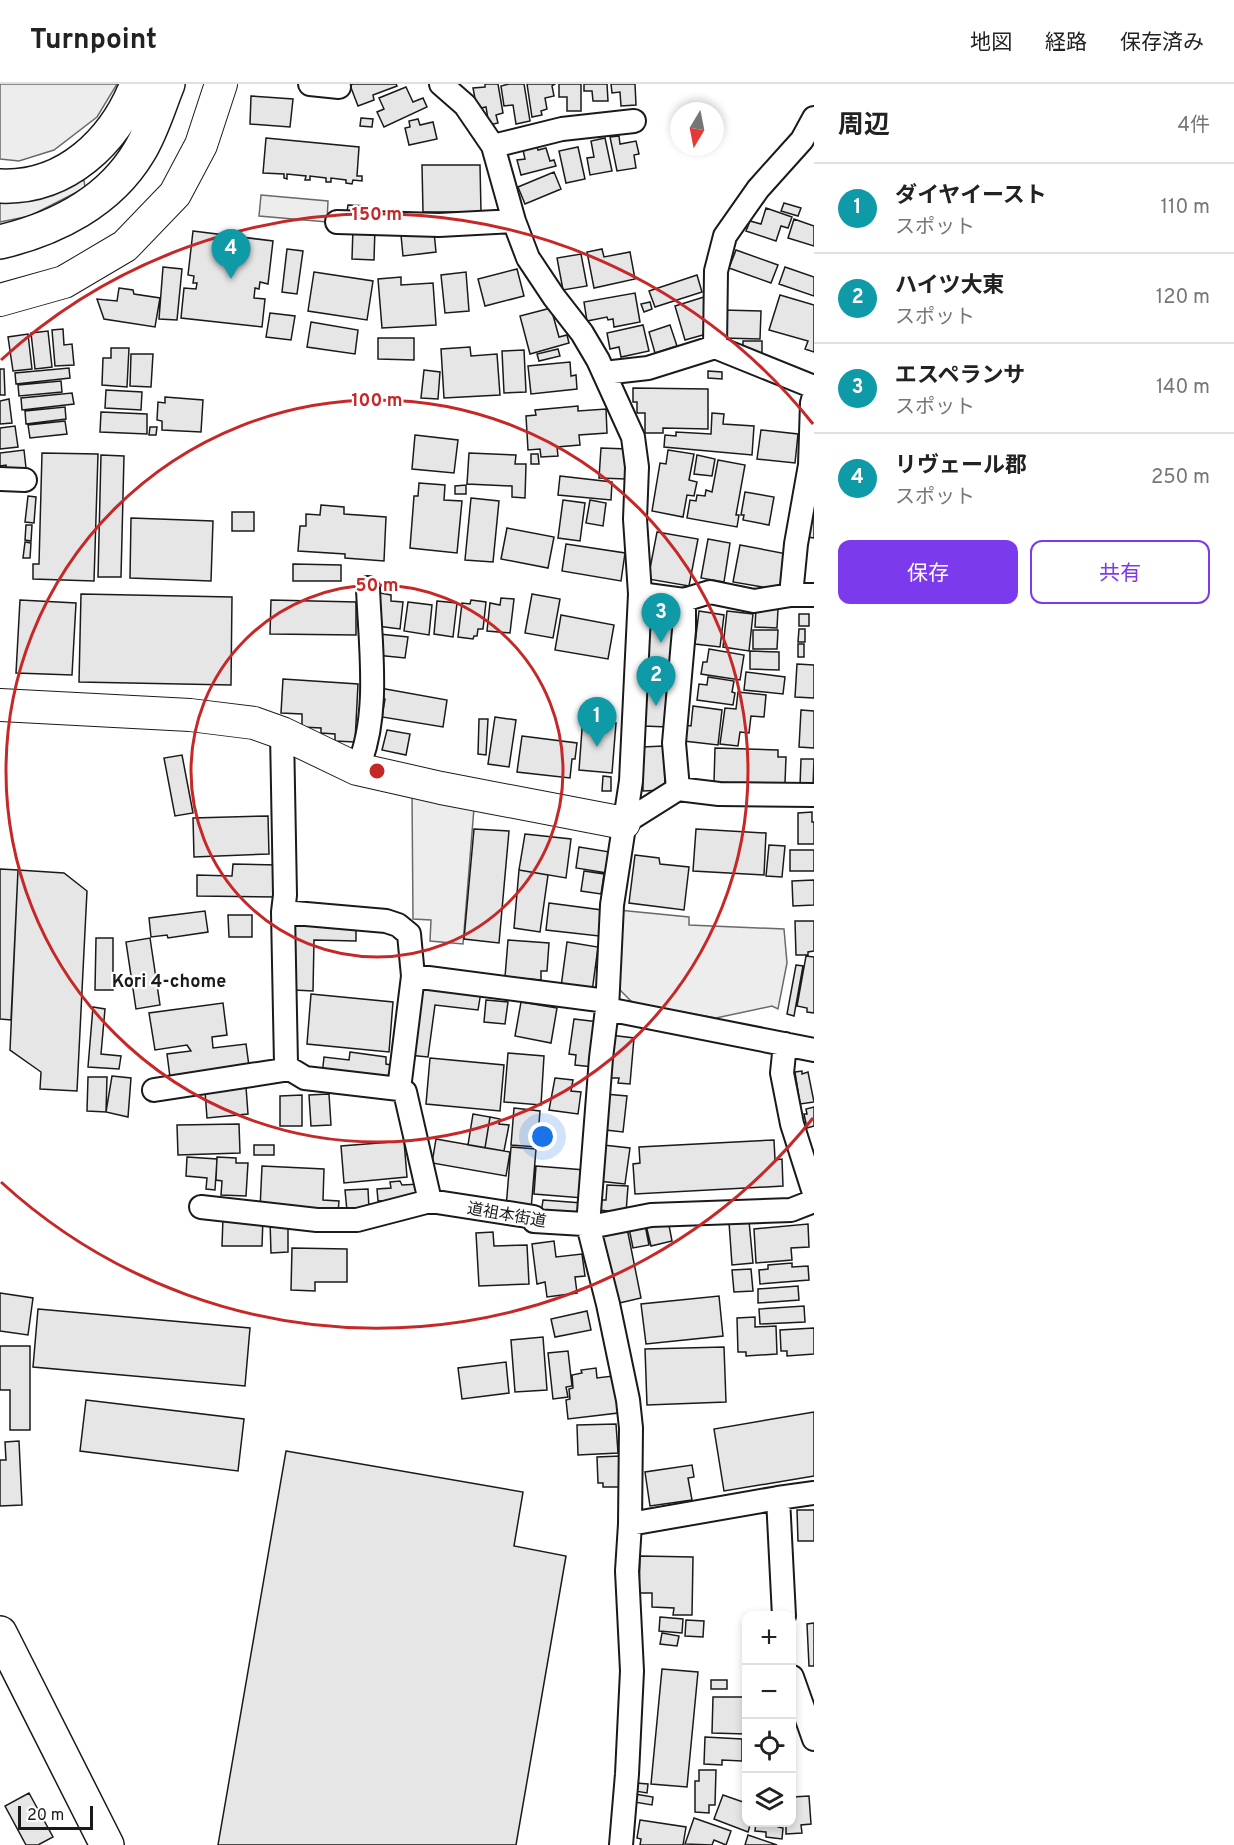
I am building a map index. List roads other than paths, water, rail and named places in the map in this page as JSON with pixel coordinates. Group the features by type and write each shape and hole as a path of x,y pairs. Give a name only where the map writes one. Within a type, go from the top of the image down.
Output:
{"highway":[{"path":"0,186 48,179 78,164 105,140 128,107 137,84"},
{"path":"0,242 26,236 62,221 93,202 118,180 140,151 168,84"},
{"path":"0,1633 107,1845"}],"street":[{"path":"0,300 64,282 124,246 175,194 201,145 221,84"},
{"path":"310,84 339,87"},
{"path":"441,84 465,105 493,146 514,221 528,258 582,333 604,373 633,437 638,467 635,519 640,594 631,781 612,905 608,1005 601,1058 588,1225 608,1304 628,1400 631,1428 627,1571 632,1671 621,1845"},
{"path":"715,347 716,271 725,236 758,189 802,140 814,118"},
{"path":"493,146 562,129 634,121"},
{"path":"337,222 439,225 514,221"},
{"path":"604,373 648,368 715,347 814,387"},
{"path":"791,595 796,544 810,465 814,396"},
{"path":"0,479 25,480"},
{"path":"357,769 363,755 374,690 368,588"},
{"path":"640,594 684,600 710,592 753,601 791,595 814,595"},
{"path":"678,789 674,743 684,630 684,600"},
{"path":"0,705 190,715 254,723 282,733 357,769 441,788 624,823 678,789 719,794 814,795"},
{"path":"282,733 286,1065 305,1078 399,1089 405,1092 430,1201"},
{"path":"283,912 386,921 398,925 409,934 413,976 399,1089"},
{"path":"413,976 608,1005 814,1050"},
{"path":"785,1044 782,1073 792,1124 814,1193"},
{"path":"154,1090 290,1069"},
{"name":"道祖本街道","path":"201,1207 317,1220 357,1220 430,1201 534,1217 534,1221 600,1225 651,1215 791,1210 814,1201"},
{"path":"630,1524 814,1493"},
{"path":"778,1498 784,1611"},
{"path":"796,1688 814,1739"}],"place":[{"name":"リヴェール郡","path":"231,279"},
{"name":"エスペランサ","path":"661,643"},
{"name":"ハイツ大東","path":"656,706"},
{"name":"ダイヤイースト","path":"597,747"}],"district":[{"name":"Kori 4-chome","path":"169,981"}]}
